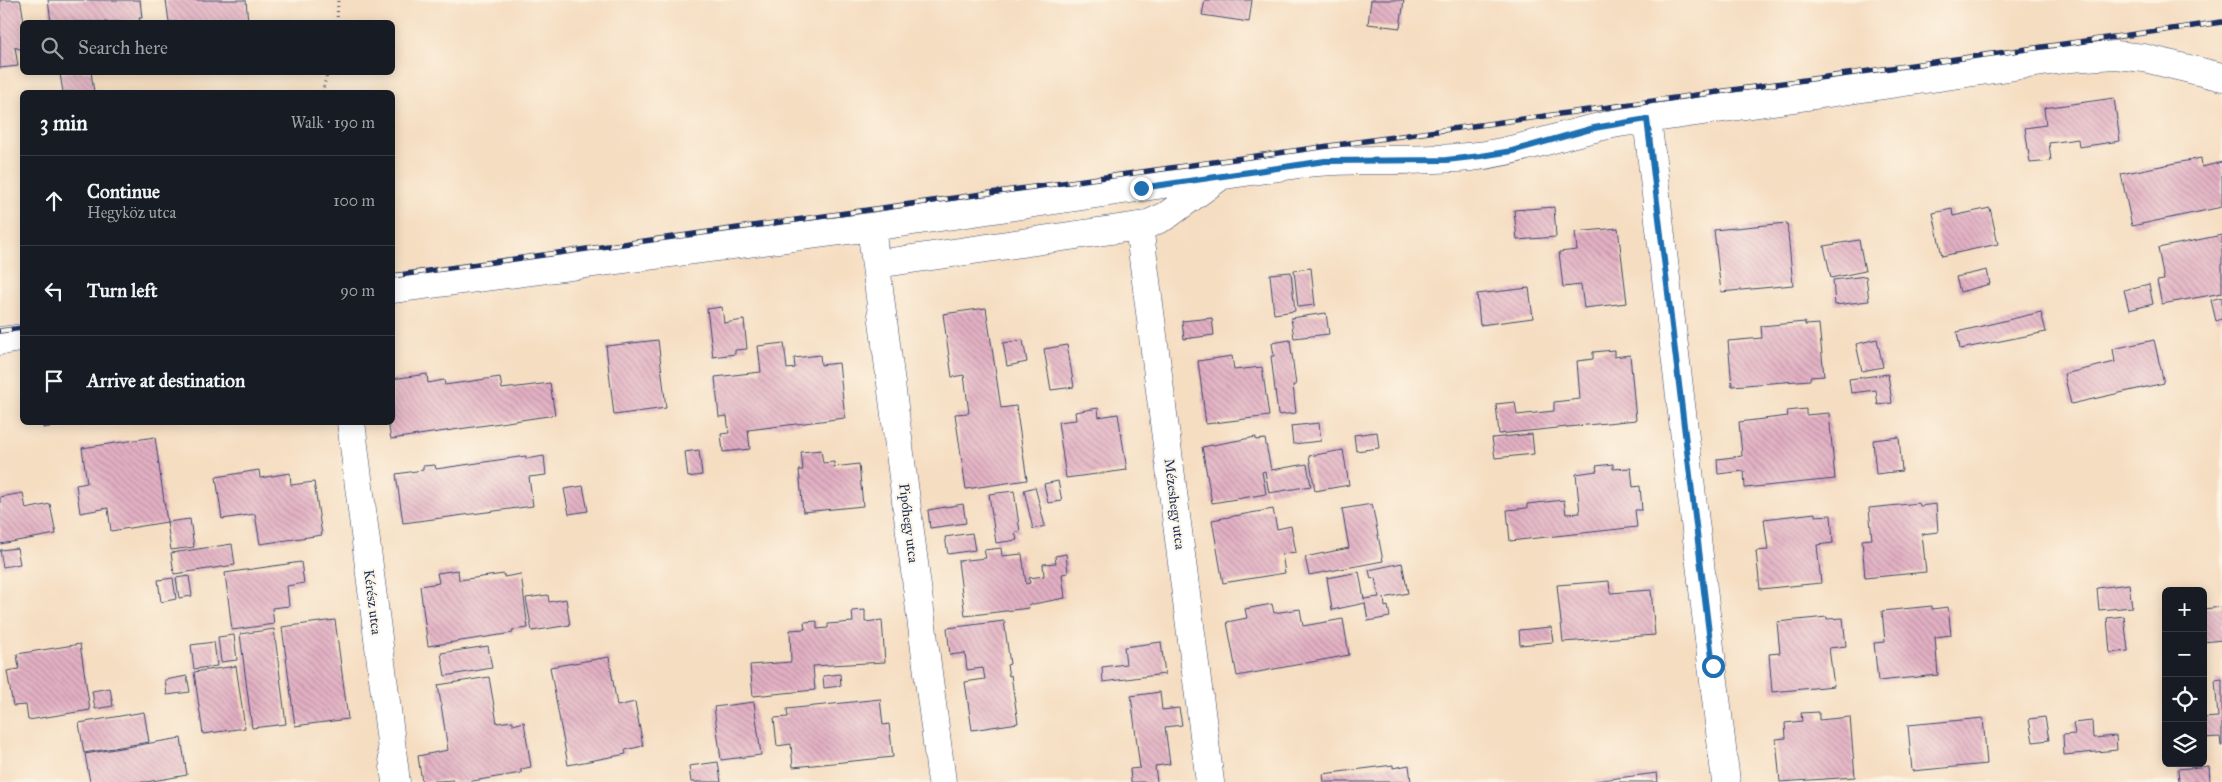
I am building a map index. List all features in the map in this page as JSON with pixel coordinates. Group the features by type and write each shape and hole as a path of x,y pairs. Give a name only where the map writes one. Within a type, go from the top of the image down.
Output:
{"street":[{"path":"395,289 871,227 1325,161 1446,160 1481,156 1512,151 1594,128 1647,119 2070,58 2115,55 2144,58 2222,77"},
{"path":"1647,119 1726,782"},
{"path":"877,264 1139,226 1166,216 1222,175"},
{"name":"Mézeshegy utca","path":"1139,226 1210,782"},
{"name":"Pipóhegy utca","path":"871,227 942,782"},
{"path":"0,341 20,338"},
{"name":"Kérész utca","path":"351,425 396,782"}],"path":[{"path":"337,20 338,0"},
{"path":"323,90 327,75"}],"building":[{"path":"0,0 20,0 24,20 20,20 20,49 15,47 18,66 0,68"},
{"path":"48,0 140,0 142,18 139,18 140,20 51,20"},
{"path":"166,0 246,0 248,20 169,20"},
{"path":"1205,0 1252,0 1249,22 1202,15"},
{"path":"1371,0 1404,0 1400,28 1368,24"},
{"path":"60,75 91,75 94,90 63,90"},
{"path":"2114,98 2120,141 2079,147 2078,139 2049,143 2051,161 2030,163 2025,128 2046,125 2044,108"},
{"path":"2201,158 2202,167 2222,162 2222,207 2132,226 2121,174"},
{"path":"1554,207 1556,237 1517,240 1514,210"},
{"path":"1990,208 1998,244 1942,256 1933,213 1952,209 1953,216"},
{"path":"1787,223 1793,285 1721,292 1714,230"},
{"path":"1618,228 1627,303 1584,308 1581,285 1563,287 1559,252 1577,250 1575,232"},
{"path":"2222,235 2222,293 2162,304 2157,281 2164,280 2158,248"},
{"path":"1859,240 1865,271 1831,278 1824,246"},
{"path":"1311,268 1315,305 1298,307 1294,270"},
{"path":"1987,270 1990,284 1960,292 1956,277"},
{"path":"1291,272 1295,311 1274,314 1270,274"},
{"path":"1866,276 1869,301 1835,305 1833,280"},
{"path":"2149,284 2153,304 2129,310 2124,290"},
{"path":"1529,288 1533,318 1480,325 1477,294"},
{"path":"2222,297 2222,319 2216,321 2211,300"},
{"path":"722,307 724,323 744,320 747,349 735,350 735,354 713,357 707,309"},
{"path":"986,308 1001,408 1016,406 1027,480 966,489 955,414 969,413 964,375 952,377 943,314"},
{"path":"2041,312 2046,332 1960,349 1957,332"},
{"path":"1326,313 1329,334 1294,338 1291,318"},
{"path":"1212,318 1214,335 1184,339 1182,321"},
{"path":"1805,322 1805,325 1819,324 1824,376 1810,377 1810,380 1732,386 1728,341 1762,338 1761,326"},
{"path":"1877,339 1883,367 1862,371 1856,344"},
{"path":"658,340 666,408 614,415 606,346"},
{"path":"1023,340 1027,362 1007,366 1003,343"},
{"path":"1290,340 1296,385 1293,385 1296,413 1278,415 1271,356 1274,356 1272,343"},
{"path":"2154,340 2164,383 2071,404 2064,374 2115,362 2113,349"},
{"path":"784,343 787,369 795,368 794,358 820,355 821,365 839,363 845,418 748,430 750,449 723,452 721,434 729,433 727,416 719,417 715,377 761,372 758,346"},
{"path":"1067,345 1074,387 1051,390 1044,349"},
{"path":"1614,350 1614,357 1630,355 1636,420 1499,434 1496,404 1515,402 1517,415 1554,411 1554,402 1580,399 1577,361 1593,359 1593,352"},
{"path":"1232,356 1234,370 1262,367 1269,416 1206,424 1198,361"},
{"path":"427,374 428,383 444,380 445,385 500,377 502,389 550,383 555,415 391,439 389,425 395,425 395,379"},
{"path":"1888,374 1892,403 1878,405 1876,390 1851,393 1849,379"},
{"path":"1098,408 1099,417 1118,414 1127,470 1066,478 1058,422 1076,420 1075,412"},
{"path":"1806,409 1806,415 1829,413 1835,479 1745,488 1744,471 1718,474 1717,459 1742,456 1739,422 1788,416 1787,411"},
{"path":"1319,423 1321,441 1293,444 1291,426"},
{"path":"42,425 62,425 43,428"},
{"path":"1377,432 1379,448 1356,451 1354,435"},
{"path":"1532,434 1534,454 1495,458 1492,438"},
{"path":"155,437 167,522 111,531 108,508 80,513 76,485 87,483 82,448"},
{"path":"1256,437 1256,440 1265,439 1271,470 1307,464 1311,486 1269,493 1265,471 1262,472 1266,494 1212,503 1202,447"},
{"path":"1899,437 1902,471 1876,474 1873,440"},
{"path":"699,450 702,475 688,477 685,452"},
{"path":"821,450 823,463 834,462 834,467 859,464 863,506 803,512 799,470 803,470 801,452"},
{"path":"1343,450 1349,485 1315,491 1309,456"},
{"path":"526,456 526,459 544,456 546,475 529,477 533,506 403,523 396,474 423,470 423,466 435,465 436,469"},
{"path":"1613,464 1613,469 1631,468 1633,487 1640,486 1642,510 1635,510 1637,527 1510,541 1507,510 1527,508 1527,504 1564,500 1566,514 1580,513 1576,474 1597,471 1596,466"},
{"path":"259,470 260,478 290,473 291,485 314,482 322,535 260,544 255,514 222,519 216,477"},
{"path":"1058,481 1062,501 1048,503 1044,484"},
{"path":"583,486 588,511 569,514 564,489"},
{"path":"1035,487 1045,526 1033,529 1024,490"},
{"path":"1014,491 1020,532 1015,532 1017,540 996,543 989,494"},
{"path":"23,493 26,509 50,504 56,534 0,544 0,497"},
{"path":"1919,503 1920,506 1936,504 1938,532 1922,534 1926,572 1865,578 1862,540 1872,539 1869,508"},
{"path":"963,504 966,523 930,528 928,510"},
{"path":"1372,504 1383,561 1309,575 1305,557 1349,548 1342,509"},
{"path":"1273,509 1277,529 1291,526 1296,552 1282,554 1285,573 1223,583 1212,520"},
{"path":"1815,513 1815,516 1831,515 1833,543 1817,545 1821,583 1760,589 1756,551 1768,550 1764,519"},
{"path":"190,519 194,547 171,550 167,522"},
{"path":"972,533 975,550 948,554 945,537"},
{"path":"232,544 235,565 174,574 171,553"},
{"path":"17,548 20,564 3,567 0,550"},
{"path":"1001,548 1002,556 1022,554 1026,584 1030,583 1029,578 1044,576 1043,564 1056,563 1055,556 1066,554 1068,573 1062,574 1065,598 1028,605 1029,608 965,616 958,561 986,558 984,550"},
{"path":"301,562 304,583 287,586 289,606 272,608 274,624 232,630 225,573"},
{"path":"1402,563 1408,593 1384,598 1385,607 1388,606 1390,617 1368,621 1365,603 1332,610 1327,578 1359,572 1364,599 1379,597 1375,578 1371,579 1369,570"},
{"path":"458,570 459,580 504,574 504,577 521,574 528,628 512,630 513,633 428,646 420,586 439,583 437,573"},
{"path":"189,576 192,596 179,598 176,578"},
{"path":"173,578 176,599 161,602 158,580"},
{"path":"1609,581 1610,593 1651,590 1655,635 1563,642 1557,585"},
{"path":"2129,584 2132,607 2099,610 2097,588"},
{"path":"548,595 549,602 566,599 570,625 532,631 526,598"},
{"path":"1272,604 1274,613 1300,609 1303,626 1343,619 1349,655 1237,676 1227,622 1247,618 1245,609"},
{"path":"1932,606 1932,609 1948,607 1951,635 1935,637 1938,675 1878,681 1874,643 1885,642 1882,611"},
{"path":"2222,607 2222,640 2207,642 2207,609"},
{"path":"865,610 865,622 882,620 885,662 813,666 815,690 753,696 750,665 791,662 790,630 805,629 804,622 817,621 817,629 828,628 828,624 853,622 852,611"},
{"path":"2124,616 2128,651 2110,653 2107,618"},
{"path":"1827,617 1827,619 1843,618 1846,646 1829,648 1834,686 1772,692 1769,654 1780,653 1777,622"},
{"path":"335,620 348,719 295,726 282,627"},
{"path":"1004,621 1010,664 1007,665 1009,676 1011,675 1018,723 972,730 965,682 985,679 983,668 967,670 965,653 950,655 947,628"},
{"path":"1551,627 1553,642 1520,645 1519,630"},
{"path":"274,629 286,724 252,728 240,634"},
{"path":"234,635 237,660 221,662 218,637"},
{"path":"214,642 217,666 194,669 191,645"},
{"path":"1161,642 1165,674 1103,682 1102,667 1126,664 1124,647"},
{"path":"80,644 90,710 28,720 26,705 13,706 7,671 19,669 17,654"},
{"path":"488,646 492,668 445,676 441,653"},
{"path":"609,657 617,706 635,702 643,746 625,750 626,754 568,765 550,667"},
{"path":"236,666 245,728 203,734 194,672"},
{"path":"840,674 841,686 824,688 823,676"},
{"path":"187,676 190,692 167,695 165,680"},
{"path":"489,677 497,723 513,721 513,725 524,722 531,767 521,769 521,773 467,782 454,782 453,780 422,782 418,756 448,750 438,685"},
{"path":"2222,679 2222,746 2220,737 2207,738 2207,718 2218,717 2215,680"},
{"path":"110,688 113,706 95,709 92,691"},
{"path":"1160,692 1162,710 1179,708 1182,725 1165,727 1170,764 1155,766 1157,782 1131,782 1130,769 1140,768 1131,696"},
{"path":"880,699 883,725 889,724 893,757 793,767 791,744 777,746 774,718 788,717 787,709"},
{"path":"754,702 761,755 721,760 714,707"},
{"path":"144,712 149,742 84,753 79,723"},
{"path":"1819,712 1819,720 1850,717 1855,777 1780,782 1776,739 1786,738 1785,723 1802,721 1801,713"},
{"path":"2045,717 2049,740 2033,742 2029,719"},
{"path":"1983,718 1987,764 1912,771 1908,725"},
{"path":"2092,721 2093,738 2116,736 2117,750 2064,755 2063,735 2075,734 2073,723"},
{"path":"181,738 187,775 147,782 90,782 85,754"},
{"path":"718,762 721,782 691,782 689,766"},
{"path":"1393,765 1393,768 1409,765 1411,782 1324,782 1323,774"},
{"path":"2209,766 2210,782 2179,782 2178,769"},
{"path":"1657,773 1658,782 1594,782 1594,781"}],"railway":[{"path":"395,276 2222,22"},
{"path":"0,331 20,328"}],"route":[{"path":"1141,188 1325,161 1446,160 1481,156 1512,151 1594,128 1647,119 1713,666"}]}
